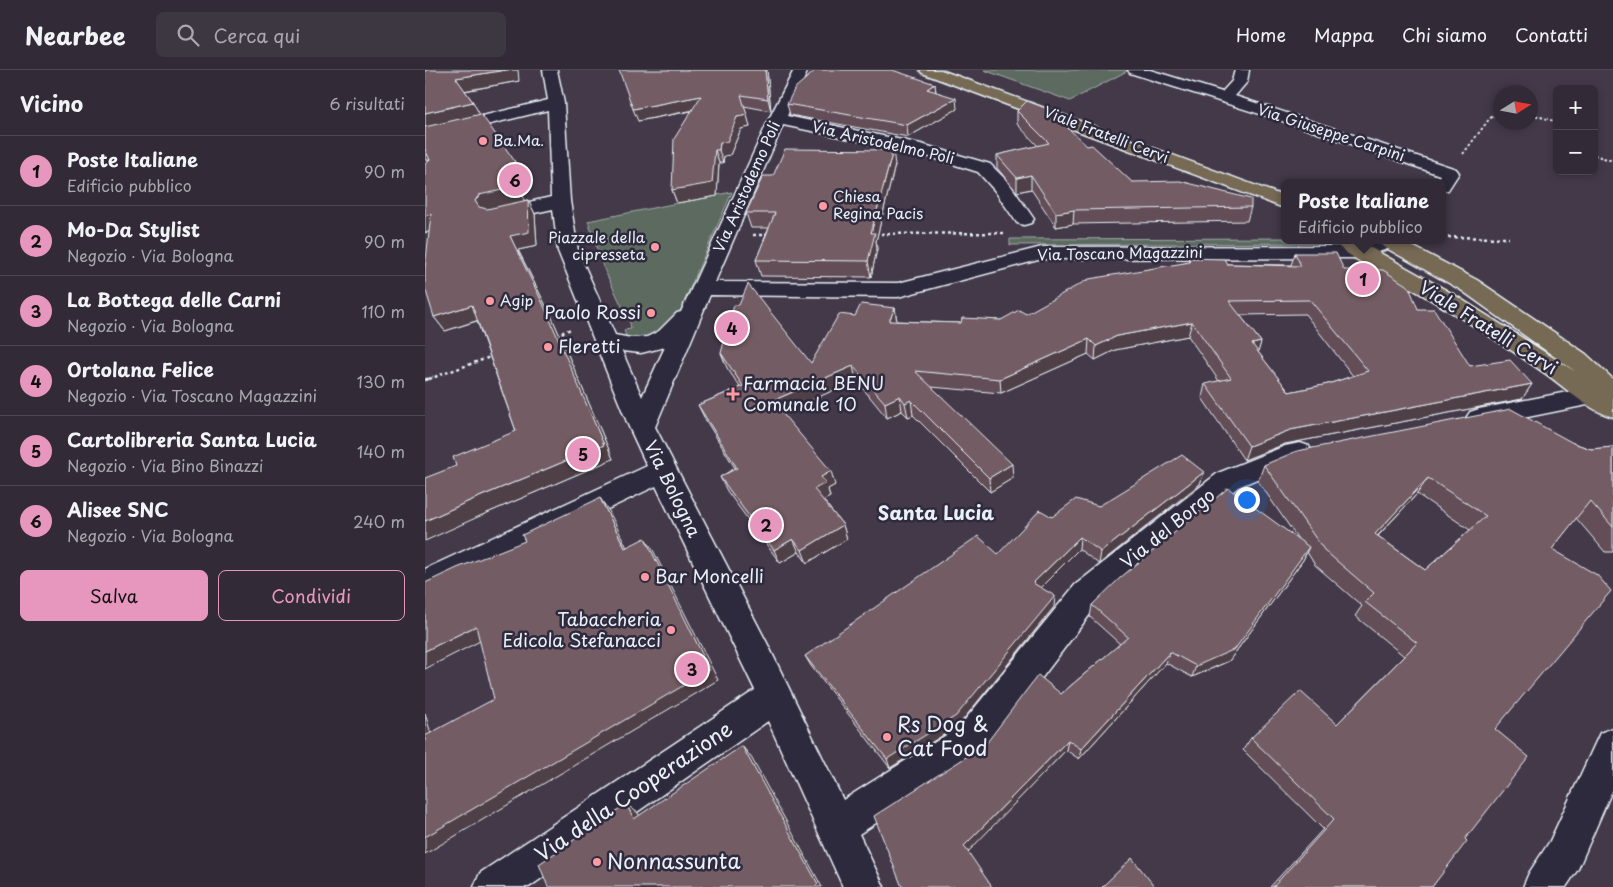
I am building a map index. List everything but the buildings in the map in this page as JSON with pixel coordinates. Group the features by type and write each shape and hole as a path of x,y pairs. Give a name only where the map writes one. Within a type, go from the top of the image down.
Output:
{"main road":[{"name":"Viale Fratelli Cervi","path":"927,70 1004,96 1281,201"},
{"name":"Viale Fratelli Cervi","path":"1394,244 1469,285 1578,360 1606,399"},
{"name":"Viale Fratelli Cervi","path":"1352,246 1445,299 1606,399"}],"street":[{"name":"Via Bologna","path":"550,70 555,103 561,201 566,239 568,251 581,287 602,330 662,471 775,696 864,887"},
{"name":"Via Aristodemo Poli","path":"642,427 725,235 801,70"},
{"name":"Via Giuseppe Carpini","path":"1135,70 1225,100 1304,123 1444,179"},
{"path":"1225,100 1239,82 1242,70"},
{"path":"425,135 555,103"},
{"name":"Via Aristodelmo Poli","path":"777,120 921,149 984,168 1003,187 1024,219"},
{"path":"495,215 561,201"},
{"name":"Viale Fratelli Cervi","path":"1352,246 1366,244"},
{"name":"Via Toscano Magazzini","path":"696,305 759,290 898,290 1042,253 1352,246"},
{"name":"Via Aristodemo Poli","path":"602,330 630,346 641,346 661,341 675,330 696,305"},
{"name":"Via Aristodemo Poli","path":"629,393 696,305"},
{"path":"1448,424 1606,399"},
{"name":"Via del Borgo","path":"835,828 973,740 1086,595 1228,480 1285,456 1323,449"},
{"path":"425,583 662,471"},
{"name":"Via della Cooperazione","path":"494,887 775,696"},
{"path":"1543,887 1564,855 1613,746"}],"path":[{"path":"1538,116 1553,121"},
{"path":"1446,180 1490,118 1493,117"},
{"path":"1598,156 1613,161"},
{"path":"872,234 1010,233"},
{"path":"725,235 774,235"},
{"path":"1446,237 1509,238"},
{"path":"566,239 631,238"},
{"path":"554,335 602,330"},
{"path":"425,380 502,353"}],"green space":[{"path":"984,70 1125,70 1127,71 1070,101"},
{"path":"732,192 673,327 658,338 627,340 624,330 631,329 630,323 603,267 588,221"},
{"path":"1281,238 1281,243 1010,245 1010,239"}],"place":[{"name":"Ba.Ma.","path":"483,141"},
{"name":"Alisee SNC","path":"515,180"},
{"name":"Chiesa Regina Pacis","path":"823,206"},
{"name":"Piazzale della cipresseta","path":"655,247"},
{"name":"Poste Italiane","path":"1363,279"},
{"name":"Agip","path":"490,301"},
{"name":"Paolo Rossi","path":"651,313"},
{"name":"Ortolana Felice","path":"732,328"},
{"name":"Fleretti","path":"548,347"},
{"name":"Farmacia BENU Comunale 10","path":"733,394"},
{"name":"Cartolibreria Santa Lucia","path":"583,454"},
{"name":"Mo-Da Stylist","path":"766,525"},
{"name":"Bar Moncelli","path":"645,577"},
{"name":"Tabaccheria Edicola Stefanacci","path":"671,630"},
{"name":"La Bottega delle Carni","path":"692,669"},
{"name":"Rs Dog & Cat Food","path":"887,737"},
{"name":"Nonnassunta","path":"597,862"}],"district":[{"name":"Santa Lucia","path":"936,513"}]}
